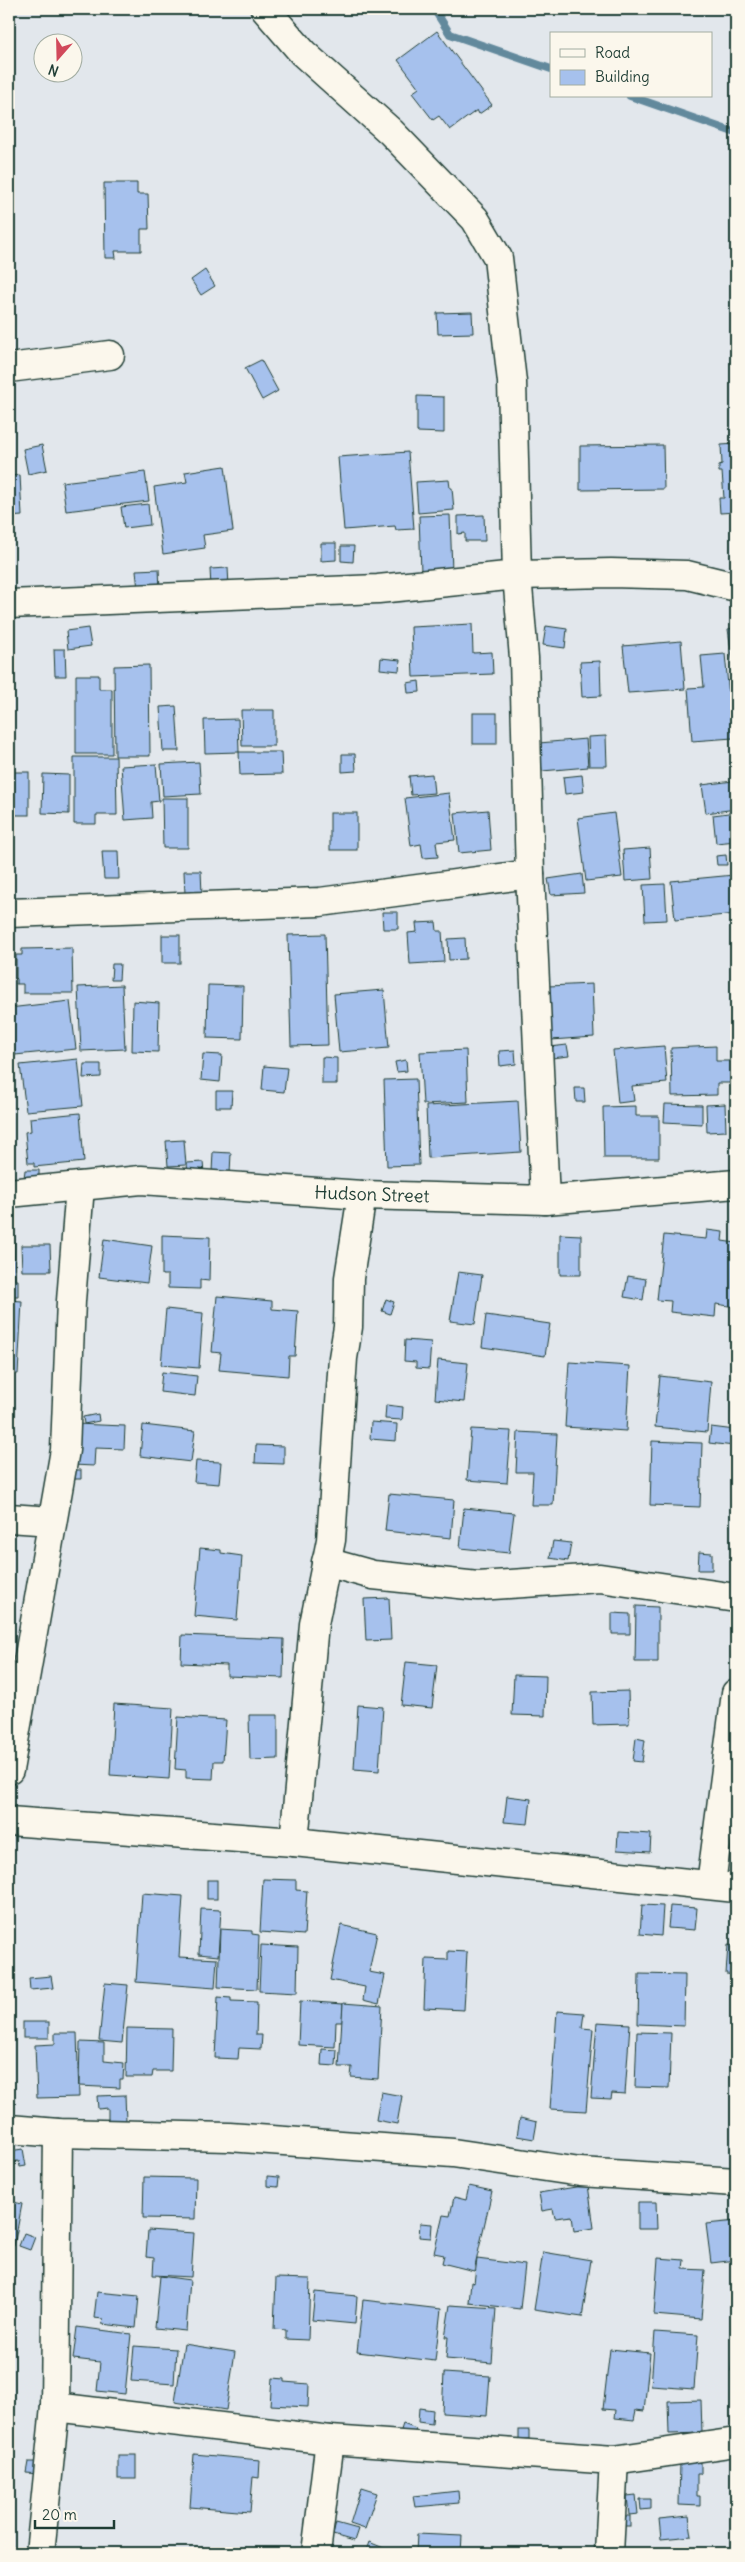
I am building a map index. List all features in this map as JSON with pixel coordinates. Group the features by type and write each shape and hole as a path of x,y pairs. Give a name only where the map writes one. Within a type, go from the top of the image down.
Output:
{"street":[{"path":"265,9 303,53 391,132 475,218 498,258 512,382 517,575 524,658 530,874 544,1200"},
{"path":"9,368 110,355"},
{"path":"9,604 378,589 517,575 611,573 687,575 736,587"},
{"path":"9,913 320,902 530,874"},
{"name":"Hudson Street","path":"9,1193 141,1180 362,1195 544,1200 736,1184"},
{"path":"9,1770 65,1450 71,1301 80,1186"},
{"path":"294,1842 314,1624 330,1540 343,1358 348,1327 349,1278 362,1195"},
{"path":"9,1518 52,1521"},
{"path":"326,1562 373,1575 478,1586 600,1578 736,1598"},
{"path":"9,1821 294,1842 724,1886 736,1692"},
{"path":"9,2129 58,2133 258,2139 453,2154 580,2172 736,2182"},
{"path":"40,2553 55,2407 58,2133"},
{"path":"55,2407 330,2440 614,2460 736,2442"},
{"path":"316,2553 330,2440"},
{"path":"609,2553 614,2460"}],"building":[{"path":"323,9 334,9 328,14"},
{"path":"437,31 492,105 479,114 477,110 450,130 439,116 433,120 412,93 419,88 398,60"},
{"path":"104,183 137,183 137,194 148,194 149,229 141,229 141,251 115,251 116,258 105,258"},
{"path":"205,270 215,286 201,295 191,280"},
{"path":"472,312 473,333 438,334 437,313"},
{"path":"261,360 278,391 262,400 245,368"},
{"path":"417,396 444,397 444,433 417,432"},
{"path":"736,444 736,512 720,513 719,498 724,498 722,472 719,472 719,465 722,464 721,445"},
{"path":"42,445 47,470 28,474 23,449"},
{"path":"663,445 664,489 580,490 580,446"},
{"path":"408,452 414,529 396,530 395,526 344,530 338,457"},
{"path":"225,466 233,531 203,535 205,548 163,554 154,487 187,482 185,472"},
{"path":"145,472 149,501 66,511 62,482"},
{"path":"20,475 22,516 9,517 9,476"},
{"path":"449,480 450,488 452,488 454,510 418,513 416,482"},
{"path":"148,504 150,525 124,528 121,507"},
{"path":"450,515 452,571 421,572 419,516"},
{"path":"484,515 485,541 465,541 465,533 458,534 458,516"},
{"path":"321,543 336,543 336,560 321,561"},
{"path":"341,546 354,546 353,562 341,561"},
{"path":"228,568 229,586 211,587 210,569"},
{"path":"159,569 160,589 138,590 136,570"},
{"path":"472,624 473,653 492,652 493,674 413,677 411,627"},
{"path":"546,626 567,629 565,648 543,645"},
{"path":"88,628 91,646 68,649 66,631"},
{"path":"736,628 736,684 728,629"},
{"path":"681,641 685,689 628,693 623,646"},
{"path":"54,649 65,649 66,676 55,676"},
{"path":"725,654 733,738 692,741 688,688 704,687 701,656"},
{"path":"381,658 400,660 399,671 380,669"},
{"path":"600,661 601,696 582,697 580,662"},
{"path":"149,665 150,756 115,756 114,666"},
{"path":"76,675 99,675 99,689 112,689 112,754 76,754"},
{"path":"419,681 420,692 408,693 407,683"},
{"path":"176,706 179,751 163,751 160,707"},
{"path":"241,710 274,710 274,746 242,746"},
{"path":"473,713 497,713 497,744 473,744"},
{"path":"238,719 239,752 205,753 204,720"},
{"path":"606,736 607,766 589,766 588,737"},
{"path":"586,739 588,767 542,771 539,743"},
{"path":"239,752 281,752 282,774 240,775"},
{"path":"342,754 355,754 356,771 342,772"},
{"path":"74,757 116,757 117,815 96,815 96,824 74,824"},
{"path":"199,762 201,794 163,796 161,764"},
{"path":"156,764 159,801 151,802 152,818 125,820 121,766"},
{"path":"9,772 29,772 29,815 9,815"},
{"path":"43,774 69,775 69,814 42,813"},
{"path":"432,774 434,793 411,795 409,776"},
{"path":"582,775 584,792 565,794 563,777"},
{"path":"733,781 736,809 706,813 702,785"},
{"path":"449,793 455,840 436,842 438,857 423,858 421,844 411,846 405,798"},
{"path":"162,798 188,798 188,848 163,848"},
{"path":"488,810 491,850 459,853 455,813"},
{"path":"736,812 736,841 716,843 713,815"},
{"path":"330,813 357,813 357,850 330,850"},
{"path":"614,813 622,877 586,881 578,818"},
{"path":"650,848 652,879 625,881 623,850"},
{"path":"102,851 118,851 119,879 104,879"},
{"path":"726,855 727,865 717,865 716,856"},
{"path":"184,871 201,871 202,894 185,894"},
{"path":"582,874 584,893 551,895 548,879"},
{"path":"734,875 736,914 675,920 671,881"},
{"path":"665,884 667,920 645,921 643,885"},
{"path":"382,912 398,912 398,929 383,929"},
{"path":"436,922 437,931 442,931 444,962 410,964 408,933 417,932 416,923"},
{"path":"325,934 328,1045 291,1046 288,935"},
{"path":"162,935 180,935 180,963 162,963"},
{"path":"465,938 466,959 449,960 448,939"},
{"path":"72,948 73,993 23,993 23,984 16,984 16,955 22,955 22,949"},
{"path":"112,964 120,964 119,980 111,980"},
{"path":"592,984 594,1037 551,1040 548,986"},
{"path":"122,985 125,1049 81,1051 78,987"},
{"path":"208,985 243,986 242,1039 207,1038"},
{"path":"384,990 389,1048 339,1052 334,994"},
{"path":"70,1001 76,1049 15,1055 9,1008"},
{"path":"133,1001 159,1003 158,1052 132,1051"},
{"path":"567,1045 569,1056 552,1058 550,1047"},
{"path":"664,1046 667,1083 632,1086 634,1101 618,1103 613,1050"},
{"path":"716,1046 716,1061 732,1061 733,1083 717,1083 717,1095 672,1096 671,1048"},
{"path":"466,1050 468,1102 423,1104 420,1052"},
{"path":"515,1050 516,1064 500,1066 499,1051"},
{"path":"203,1054 222,1055 220,1082 201,1080"},
{"path":"322,1057 337,1058 337,1084 322,1084"},
{"path":"78,1059 83,1106 26,1111 20,1065"},
{"path":"406,1060 407,1071 397,1072 395,1062"},
{"path":"84,1064 101,1064 101,1077 83,1078"},
{"path":"264,1066 287,1068 284,1092 262,1090"},
{"path":"416,1079 419,1165 387,1166 384,1080"},
{"path":"575,1088 584,1088 585,1102 576,1102"},
{"path":"216,1091 232,1091 231,1107 216,1107"},
{"path":"518,1101 521,1152 428,1158 426,1106"},
{"path":"665,1104 702,1105 702,1124 664,1122"},
{"path":"725,1104 726,1131 707,1132 706,1105"},
{"path":"636,1106 636,1116 659,1116 659,1158 604,1158 603,1107"},
{"path":"80,1113 84,1162 34,1167 34,1163 28,1163 25,1132 31,1131 30,1118"},
{"path":"184,1140 186,1165 168,1166 166,1141"},
{"path":"213,1152 231,1153 230,1173 212,1172"},
{"path":"203,1162 204,1173 188,1175 187,1163"},
{"path":"25,1170 39,1170 39,1178 24,1178"},
{"path":"707,1230 723,1232 722,1241 736,1243 736,1307 716,1304 715,1317 670,1312 671,1301 657,1300 664,1235 706,1239"},
{"path":"560,1234 581,1235 581,1275 560,1275"},
{"path":"162,1235 210,1237 209,1281 200,1280 200,1289 168,1288 168,1275 162,1275"},
{"path":"9,1238 14,1238 15,1280 18,1280 18,1296 9,1296"},
{"path":"104,1239 152,1246 147,1283 99,1277"},
{"path":"21,1245 50,1245 51,1271 22,1271"},
{"path":"458,1272 482,1275 475,1324 450,1321"},
{"path":"628,1276 646,1279 643,1300 624,1297"},
{"path":"217,1296 272,1301 272,1309 298,1311 295,1356 289,1356 288,1376 219,1370 221,1353 212,1352"},
{"path":"386,1299 394,1302 390,1314 382,1311"},
{"path":"9,1300 22,1301 18,1374 9,1374"},
{"path":"166,1309 203,1313 199,1368 161,1365"},
{"path":"486,1315 550,1324 545,1356 482,1347"},
{"path":"405,1340 431,1342 429,1369 416,1368 416,1362 404,1361"},
{"path":"438,1360 468,1363 464,1402 435,1399"},
{"path":"569,1362 630,1366 626,1431 565,1427"},
{"path":"162,1372 197,1376 195,1396 160,1392"},
{"path":"660,1376 711,1382 707,1432 655,1427"},
{"path":"386,1405 403,1407 402,1420 385,1419"},
{"path":"98,1414 99,1421 84,1424 83,1417"},
{"path":"371,1422 397,1424 396,1441 370,1439"},
{"path":"75,1424 125,1426 124,1449 95,1448 94,1466 73,1465"},
{"path":"143,1425 195,1431 191,1462 140,1456"},
{"path":"711,1427 735,1430 734,1446 709,1443"},
{"path":"471,1429 511,1431 507,1483 467,1480"},
{"path":"518,1432 557,1434 553,1505 531,1505 533,1472 516,1472"},
{"path":"652,1441 702,1443 700,1507 650,1505"},
{"path":"256,1445 284,1446 284,1464 255,1463"},
{"path":"196,1461 221,1462 219,1484 194,1482"},
{"path":"72,1470 81,1470 81,1479 71,1479"},
{"path":"389,1494 454,1500 451,1538 385,1531"},
{"path":"464,1508 514,1513 509,1553 460,1548"},
{"path":"553,1541 571,1543 568,1561 550,1558"},
{"path":"200,1548 221,1550 221,1553 242,1556 237,1620 194,1616"},
{"path":"699,1552 712,1553 712,1570 698,1570"},
{"path":"389,1598 391,1640 366,1641 364,1599"},
{"path":"636,1606 658,1607 658,1662 635,1662"},
{"path":"612,1613 630,1614 630,1634 612,1634"},
{"path":"182,1635 284,1639 283,1678 227,1676 227,1665 181,1663"},
{"path":"406,1662 437,1665 432,1708 401,1705"},
{"path":"514,1675 546,1676 545,1716 512,1715"},
{"path":"628,1691 629,1724 593,1725 592,1692"},
{"path":"114,1704 173,1708 169,1779 110,1775"},
{"path":"358,1705 383,1707 379,1771 354,1769"},
{"path":"249,1715 278,1715 278,1759 250,1760"},
{"path":"178,1717 226,1720 223,1761 214,1761 213,1779 186,1778 186,1770 175,1769"},
{"path":"636,1738 645,1740 642,1762 633,1761"},
{"path":"507,1796 531,1799 528,1824 504,1822"},
{"path":"618,1832 651,1834 650,1852 617,1850"},
{"path":"263,1879 296,1880 296,1890 307,1891 304,1935 260,1932"},
{"path":"207,1880 217,1880 217,1899 207,1899"},
{"path":"142,1893 183,1896 179,1957 217,1959 215,1988 136,1982"},
{"path":"642,1905 663,1906 661,1936 640,1934"},
{"path":"670,1906 697,1908 695,1930 668,1928"},
{"path":"201,1909 221,1910 218,1956 199,1954"},
{"path":"341,1925 377,1933 369,1972 385,1975 379,2004 363,2000 365,1987 330,1980"},
{"path":"220,1929 252,1931 252,1934 259,1935 257,1989 218,1987"},
{"path":"261,1945 298,1947 297,1993 259,1991"},
{"path":"728,1945 736,1946 736,1975 726,1974"},
{"path":"448,1951 467,1952 464,2010 424,2008 426,1959 448,1960"},
{"path":"639,1974 685,1975 684,2026 638,2024"},
{"path":"51,1976 53,1988 30,1990 29,1978"},
{"path":"105,1983 128,1985 122,2043 99,2041"},
{"path":"736,1987 736,2031 730,2030"},
{"path":"218,1997 231,1998 231,2001 257,2002 256,2035 262,2035 261,2049 239,2048 238,2059 215,2058"},
{"path":"300,2001 343,2004 342,2022 336,2022 335,2047 298,2045"},
{"path":"343,2003 382,2006 378,2079 351,2077 352,2067 339,2067"},
{"path":"557,2011 584,2013 582,2028 593,2029 586,2111 550,2109"},
{"path":"23,2022 49,2022 49,2038 23,2038"},
{"path":"597,2022 630,2024 625,2094 612,2093 611,2099 591,2098"},
{"path":"127,2028 172,2029 171,2071 153,2071 152,2077 126,2077"},
{"path":"637,2032 671,2033 669,2088 635,2087"},
{"path":"55,2033 77,2033 79,2097 37,2098 35,2045 55,2044"},
{"path":"80,2042 104,2043 104,2061 124,2063 123,2079 120,2079 120,2088 79,2086"},
{"path":"322,2049 337,2050 336,2066 321,2065"},
{"path":"381,2092 402,2096 397,2124 376,2120"},
{"path":"125,2095 126,2121 108,2121 108,2108 98,2109 97,2096"},
{"path":"520,2118 537,2122 534,2139 517,2136"},
{"path":"23,2149 26,2166 20,2167 19,2161 9,2162 9,2151"},
{"path":"267,2176 279,2177 278,2187 267,2186"},
{"path":"144,2177 196,2178 195,2219 143,2218"},
{"path":"588,2185 594,2228 574,2231 572,2216 555,2218 553,2209 542,2211 539,2193"},
{"path":"469,2186 492,2191 474,2271 442,2263 444,2255 434,2253 443,2215 450,2216 454,2197 466,2200"},
{"path":"9,2201 22,2204 14,2246 9,2245"},
{"path":"638,2202 656,2202 657,2229 638,2229"},
{"path":"736,2221 736,2260 711,2263 706,2224"},
{"path":"420,2223 432,2224 431,2238 419,2237"},
{"path":"148,2230 194,2233 191,2277 153,2275 154,2258 146,2257"},
{"path":"24,2233 35,2237 30,2250 19,2246"},
{"path":"543,2252 591,2260 582,2317 534,2310"},
{"path":"658,2258 684,2260 683,2269 705,2270 701,2319 654,2315"},
{"path":"477,2259 525,2265 520,2309 469,2303 471,2282 474,2283"},
{"path":"160,2276 190,2280 186,2331 155,2328"},
{"path":"276,2278 310,2279 308,2340 286,2339 286,2330 274,2329"},
{"path":"97,2292 139,2296 136,2328 102,2324 103,2319 94,2318"},
{"path":"315,2292 357,2296 355,2324 312,2320"},
{"path":"363,2300 441,2309 435,2361 357,2352"},
{"path":"450,2305 496,2308 492,2363 446,2359 448,2337 445,2337"},
{"path":"77,2327 131,2334 125,2394 97,2391 100,2362 73,2359"},
{"path":"655,2332 698,2335 694,2389 651,2386"},
{"path":"734,2340 736,2340 736,2371 731,2371"},
{"path":"184,2344 235,2352 226,2410 175,2402"},
{"path":"134,2346 176,2349 174,2384 131,2381"},
{"path":"610,2349 650,2353 644,2411 636,2410 634,2420 615,2418 616,2410 603,2409"},
{"path":"444,2373 490,2376 487,2416 442,2413"},
{"path":"272,2378 284,2379 284,2382 309,2384 308,2407 270,2405"},
{"path":"701,2400 702,2433 669,2434 668,2401"},
{"path":"419,2408 433,2410 432,2424 418,2422"},
{"path":"403,2424 416,2429 412,2440 399,2436"},
{"path":"519,2430 529,2430 529,2439 519,2439"},
{"path":"194,2454 260,2460 259,2478 253,2477 250,2512 190,2507"},
{"path":"118,2455 136,2455 136,2479 118,2479"},
{"path":"28,2462 40,2462 40,2474 26,2473"},
{"path":"680,2462 701,2462 701,2474 697,2474 697,2496 700,2496 700,2506 679,2505"},
{"path":"361,2488 377,2493 365,2529 350,2524"},
{"path":"458,2491 459,2503 415,2507 413,2496"},
{"path":"636,2495 638,2514 629,2515 627,2496"},
{"path":"640,2499 651,2499 651,2509 641,2510"},
{"path":"614,2516 630,2516 630,2526 614,2526"},
{"path":"689,2516 692,2536 661,2539 659,2519"},
{"path":"336,2523 358,2529 354,2541 333,2535"},
{"path":"417,2534 462,2536 461,2553 416,2553"},
{"path":"369,2542 386,2549 384,2553 365,2553"}],"waterway":[{"path":"434,9 450,34 550,69"},
{"path":"636,98 736,133"}]}
